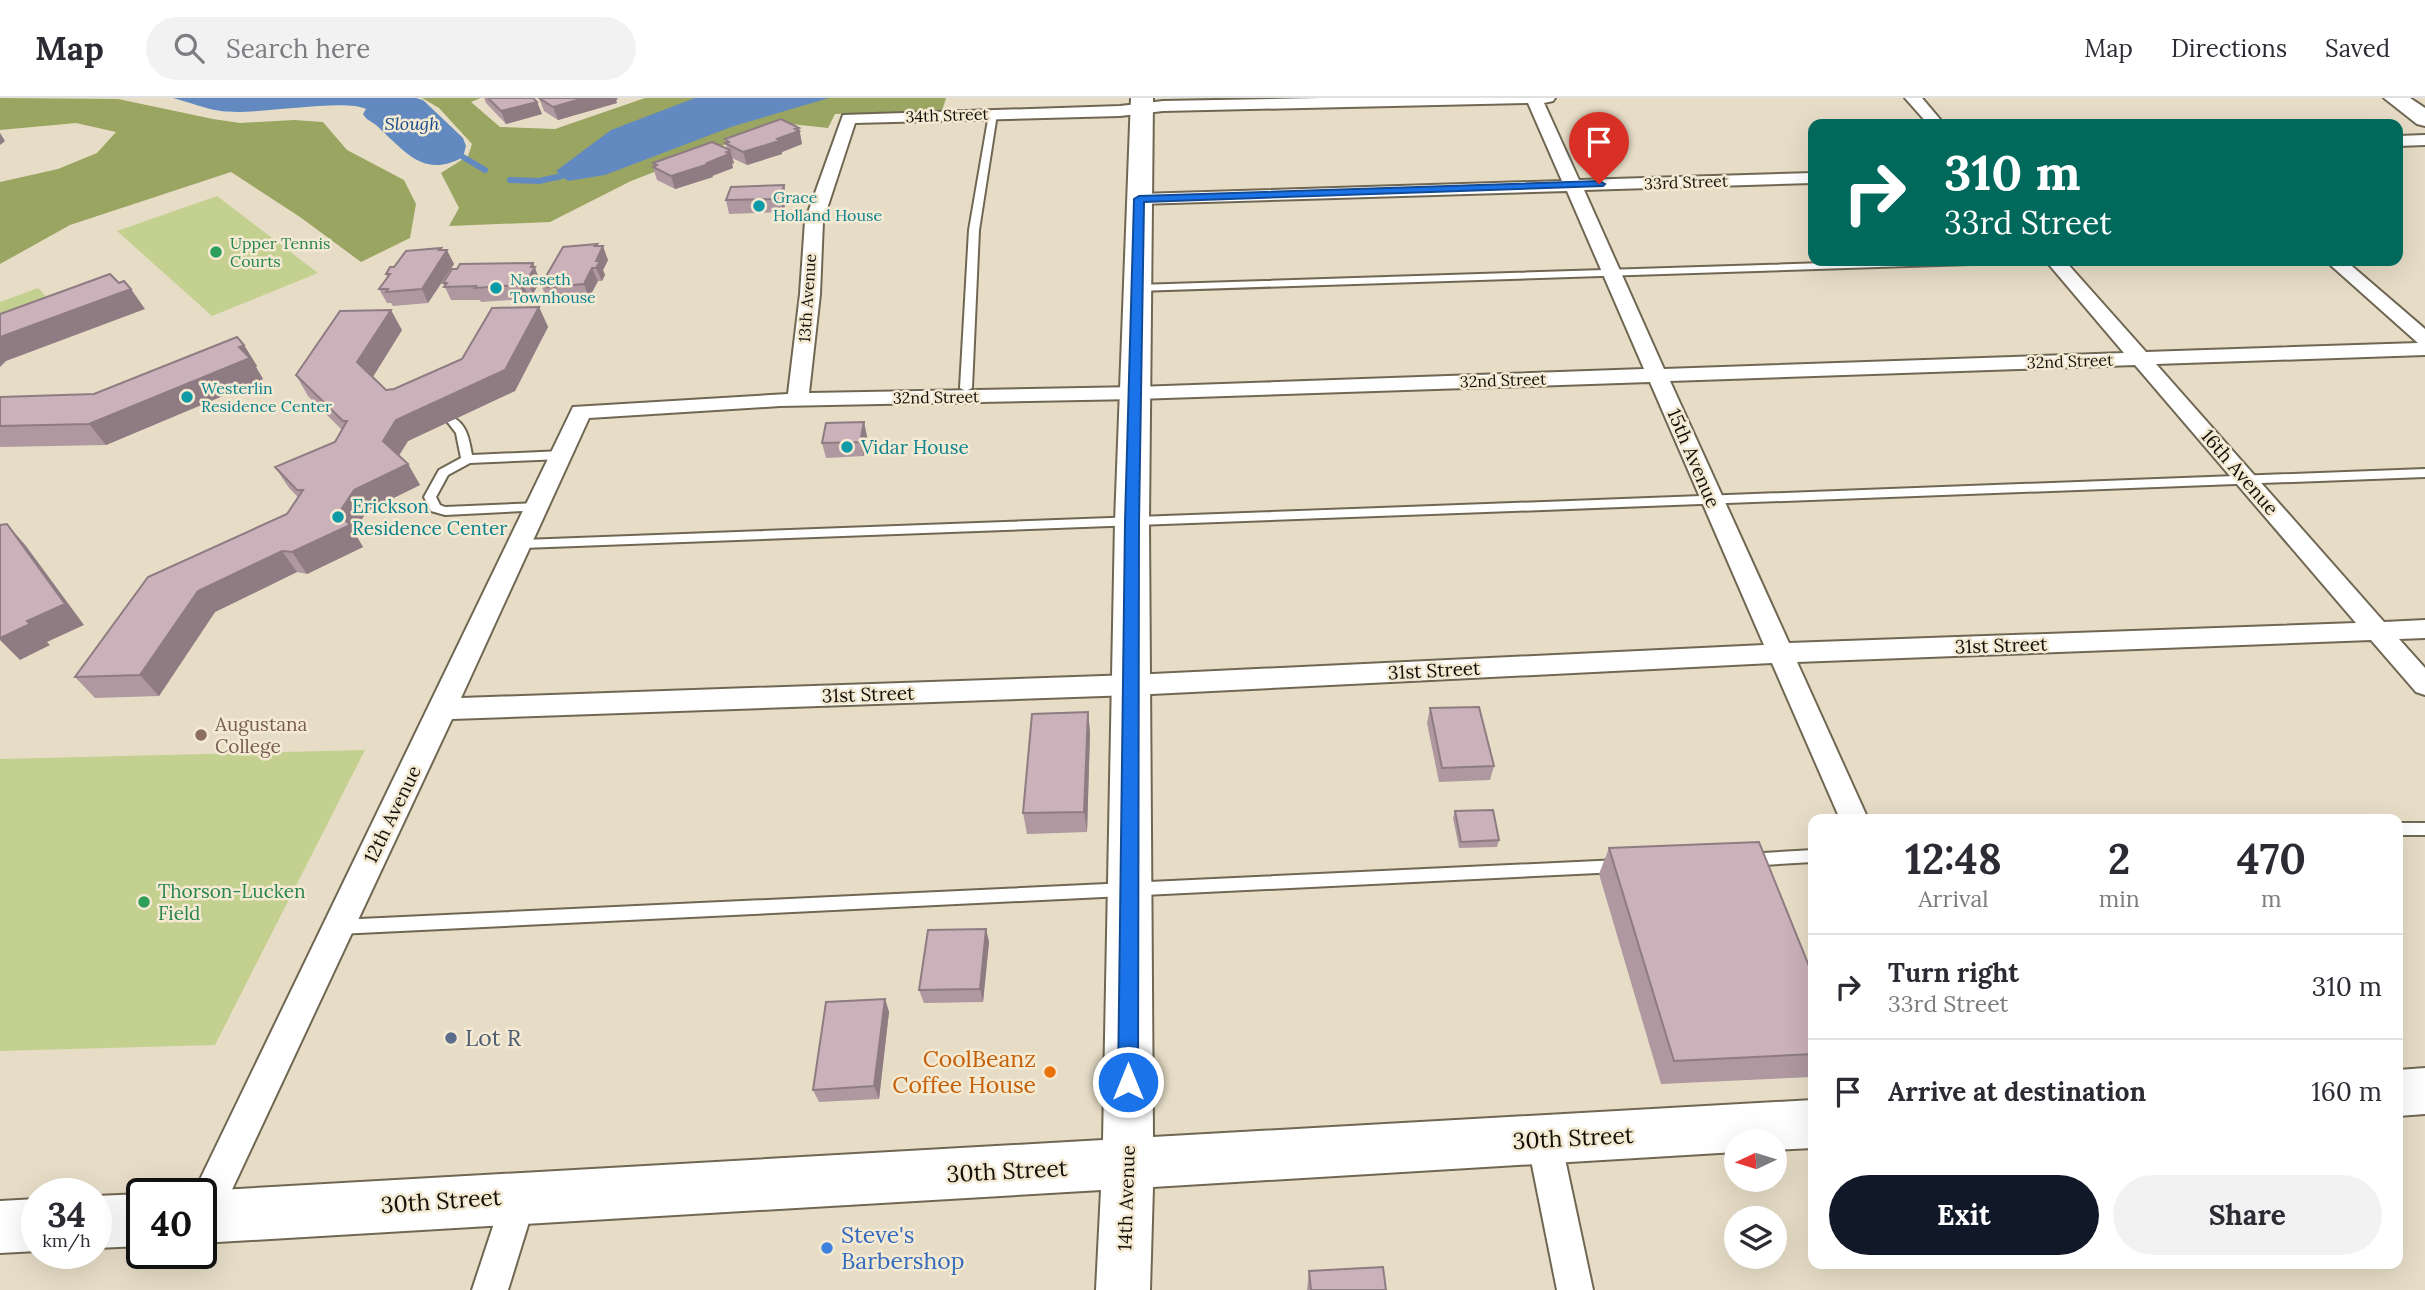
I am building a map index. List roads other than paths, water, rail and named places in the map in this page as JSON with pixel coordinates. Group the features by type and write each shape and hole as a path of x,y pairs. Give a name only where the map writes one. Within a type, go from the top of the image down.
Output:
{"street":[{"name":"15th Avenue","path":"1535,98 1852,814"},
{"name":"34th Street","path":"849,118 993,114 1142,103 1163,106 1548,98"},
{"path":"1913,98 1932,119"},
{"path":"2395,98 2425,119"},
{"name":"14th Avenue","path":"1123,1290 1128,1164 1132,522 1142,103"},
{"name":"13th Avenue","path":"798,400 810,294 813,230 849,118"},
{"path":"2403,141 2425,140"},
{"name":"33rd Street","path":"1139,199 1808,178"},
{"name":"16th Avenue","path":"2059,266 2425,685"},
{"path":"2341,266 2425,339"},
{"name":"32nd Street","path":"581,412 798,400 1136,393 2425,349"},
{"name":"12th Avenue","path":"217,1182 523,544 581,412"},
{"name":"31st Street","path":"443,709 1132,685 1779,653 2425,629"},
{"path":"2403,1093 2425,1091"},
{"name":"30th Street","path":"217,1215 1808,1124"},
{"path":"1544,1140 1575,1290"},
{"path":"489,1290 519,1196"},
{"path":"0,1227 21,1226"}],"lane":[{"path":"966,388 974,230 993,114"},
{"path":"1137,288 1808,266"},
{"path":"452,420 462,432 467,459"},
{"path":"539,507 445,511 435,508 430,497 443,472 467,459 562,455"},
{"path":"523,544 2425,473"},
{"path":"2403,829 2425,829"},
{"path":"1735,860 1808,856"},
{"path":"337,927 1631,865"}],"water":[{"name":"Slough","path":"173,98 416,98 423,100 463,138 466,146 463,157 436,165 415,159 405,152 366,118 363,114 366,109 338,105 237,112 215,110"},
{"path":"695,98 829,98 731,127 605,175 568,181 556,171 611,130"}],"waterway":[{"path":"463,157 485,170"},
{"path":"510,180 539,181 562,176"}],"place":[{"name":"Grace Holland House","path":"759,206"},
{"name":"Upper Tennis Courts","path":"216,252"},
{"name":"Naeseth Townhouse","path":"496,288"},
{"name":"Westerlin Residence Center","path":"187,397"},
{"name":"Vidar House","path":"847,447"},
{"name":"Erickson Residence Center","path":"338,517"},
{"name":"Augustana College","path":"201,735"},
{"name":"Thorson-Lucken Field","path":"144,902"},
{"name":"Lot R","path":"451,1038"},
{"name":"CoolBeanz Coffee House","path":"1050,1072"},
{"name":"Steve's Barbershop","path":"827,1248"}]}
